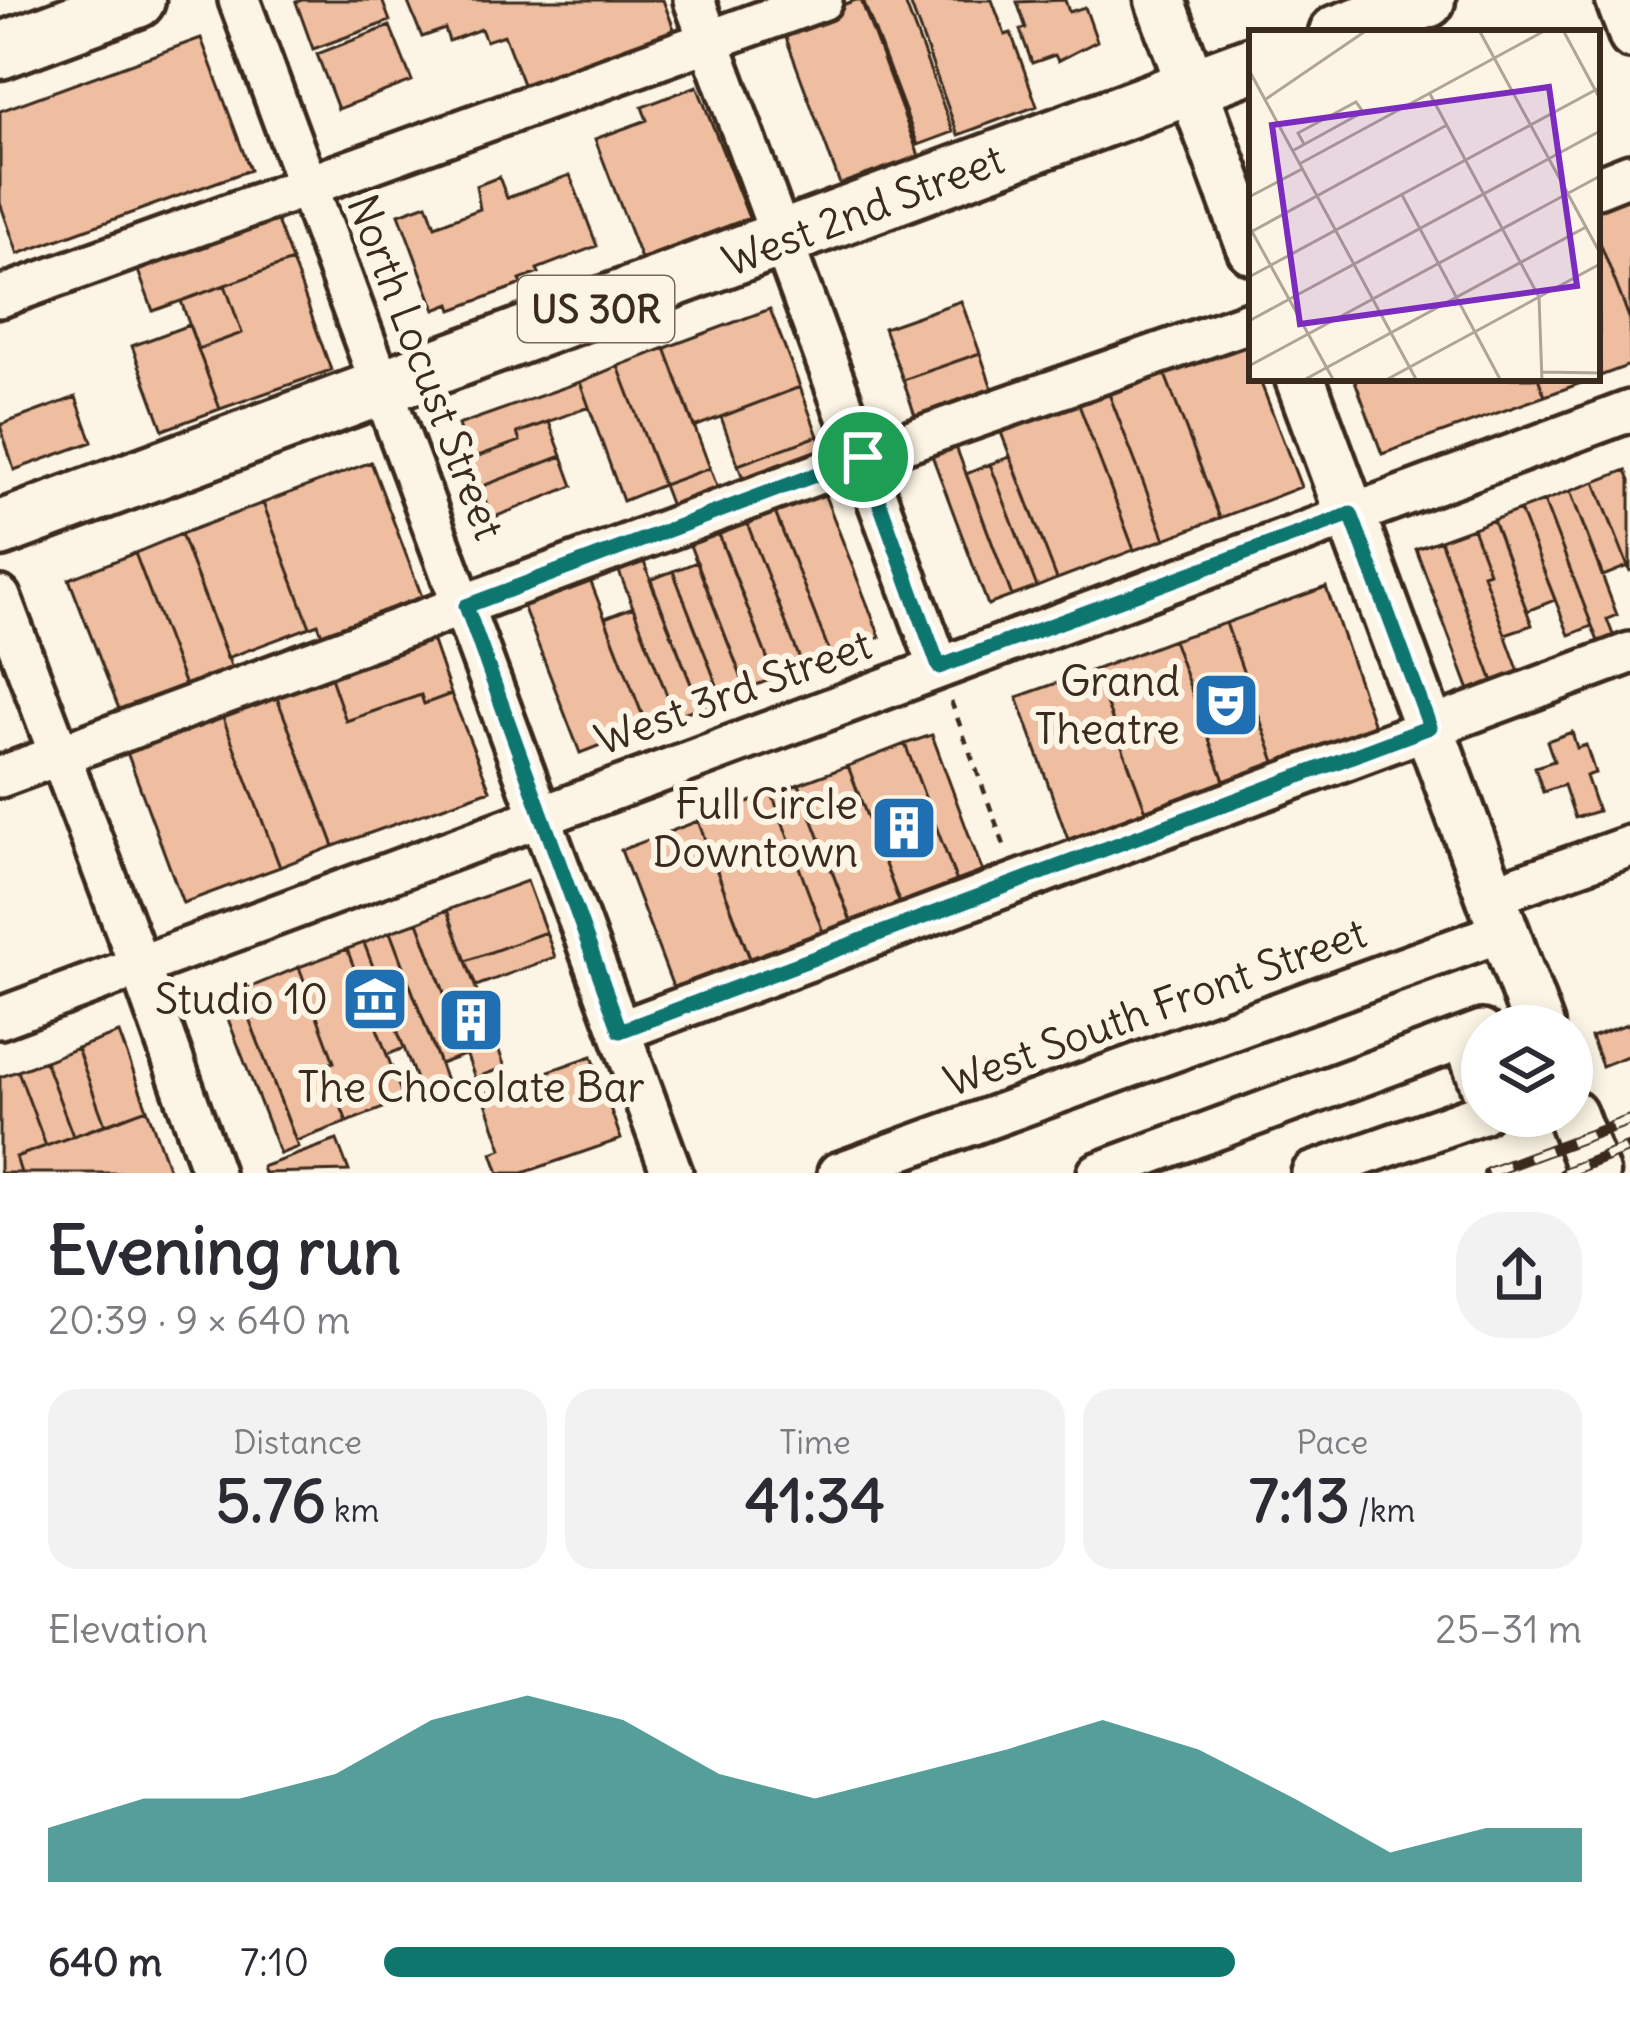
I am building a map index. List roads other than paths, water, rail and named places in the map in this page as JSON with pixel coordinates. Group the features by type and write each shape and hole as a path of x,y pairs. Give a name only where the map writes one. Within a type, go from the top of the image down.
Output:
{"highway":[{"path":"0,51 137,0"},
{"path":"1345,30 1427,0"},
{"name":"West 2nd Street","path":"0,529 1249,65"}],"main road":[{"path":"1160,0 1249,241"},
{"path":"1301,381 1498,913 1502,1005"},
{"path":"1580,1137 1594,1173"}],"street":[{"name":"North Locust Street","path":"239,0 672,1173"},
{"path":"694,0 939,667"},
{"path":"0,296 822,0"},
{"path":"1616,0 1630,38"},
{"path":"1600,186 1630,174"},
{"path":"0,777 863,457 1249,322"},
{"name":"West 3rd Street","path":"0,1018 1630,411"},
{"path":"0,598 213,1173"},
{"path":"620,1031 1630,653"},
{"name":"West South Front Street","path":"838,1173 1498,913 1630,846"},
{"path":"1098,1173 1461,1042"},
{"path":"1312,1173 1461,1120"}],"railway":[{"path":"1488,1173 1630,1120"},
{"path":"1564,1173 1630,1147"}],"place":[{"name":"Grand Theatre","path":"1226,705"},
{"name":"Full Circle Downtown","path":"904,828"},
{"name":"Studio 10","path":"375,999"},
{"name":"The Chocolate Bar","path":"471,1020"}]}
